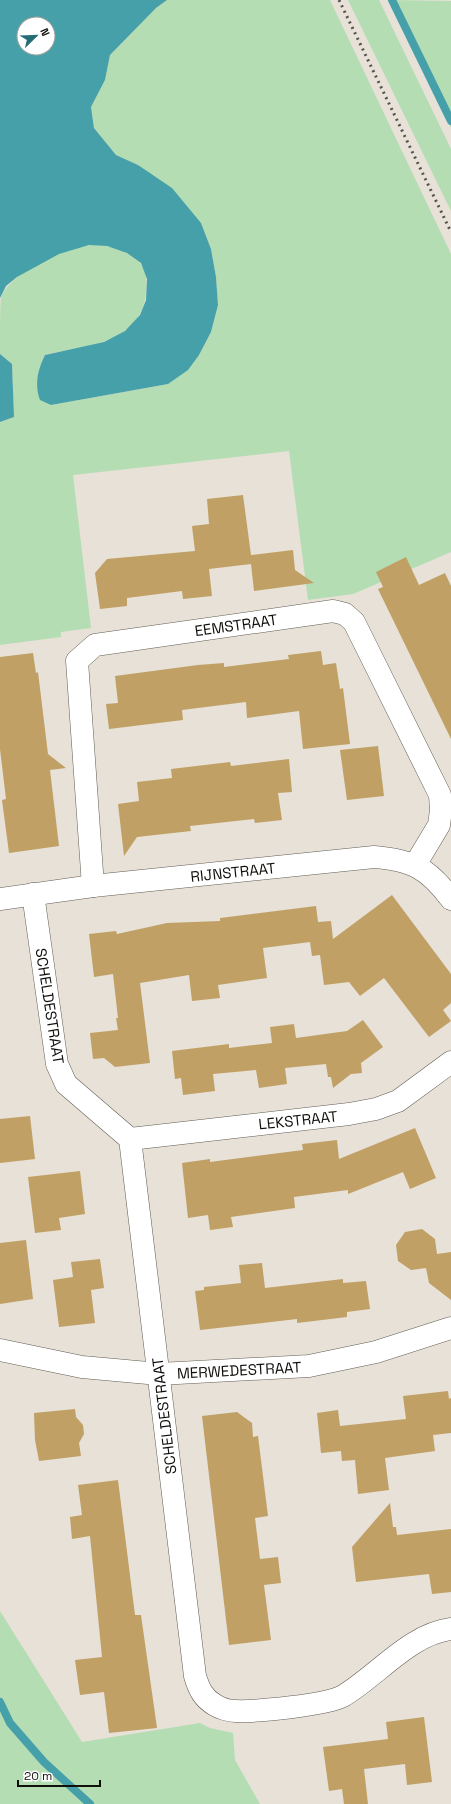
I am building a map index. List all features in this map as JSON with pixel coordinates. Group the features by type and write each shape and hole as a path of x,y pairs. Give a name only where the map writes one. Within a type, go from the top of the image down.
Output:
{"street":[{"name":"EEMSTRAAT","path":"93,886 78,661 95,645 333,611 345,614 354,622 440,795 441,810 439,825 415,865"},
{"name":"RIJNSTRAAT","path":"0,898 93,886 374,857 398,859 415,865 430,875 451,900"},
{"name":"SCHELDESTRAAT","path":"33,894 57,1064 66,1084 130,1139 195,1676 201,1694 215,1706 234,1711 253,1711 322,1703 342,1696 414,1643 432,1634 451,1629"},
{"name":"LEKSTRAAT","path":"130,1139 349,1114 376,1109 398,1101 451,1062"},
{"name":"MERWEDESTRAAT","path":"0,1350 82,1367 159,1374 309,1366 376,1352 451,1328"}],"green space":[{"path":"167,0 330,0 451,254 451,552 353,594 308,600 289,451 73,475 91,628 61,632 61,637 0,645 0,422 14,417 12,364 0,354 1,297 6,288 15,279 53,256 79,247 90,245 110,247 124,251 135,258 144,270 146,284 144,303 140,314 134,323 126,330 117,336 98,344 45,355 38,374 38,394 51,405 168,384 199,355 211,332 218,305 216,277 211,249 201,223 138,165 116,155 94,128 91,107 105,80 110,55 156,8"},
{"path":"348,0 379,0 451,149 451,211"},
{"path":"390,0 451,1 451,128"},
{"path":"0,1611 82,1742 200,1723 210,1728 233,1733 235,1760 260,1804 0,1804"}],"water":[{"path":"0,0 167,0 156,8 110,55 105,80 91,107 94,128 116,155 138,165 172,188 201,223 211,249 216,277 218,305 211,332 199,355 188,370 168,384 51,405 40,400 37,388 40,366 45,355 104,342 125,331 140,315 146,300 147,279 141,263 127,253 107,246 89,245 59,254 17,277 6,286 0,298"},
{"path":"0,354 12,364 14,417 0,422"}],"building":[{"path":"243,495 251,555 293,550 295,570 314,583 254,591 251,564 209,569 212,596 183,599 182,591 127,598 127,606 100,609 95,573 107,559 195,551 192,526 209,524 207,499"},
{"path":"406,557 419,585 445,573 451,586 451,739 378,589 383,587 376,572"},
{"path":"321,651 323,665 336,663 340,689 343,688 350,744 303,749 299,711 247,718 246,702 182,710 183,720 109,729 106,704 118,703 115,676 198,665 224,663 224,667 289,659 288,655"},
{"path":"33,653 36,673 38,672 48,754 66,768 50,770 59,846 9,853 2,800 6,799 0,749 0,657"},
{"path":"378,746 384,796 347,800 340,750"},
{"path":"289,759 292,792 278,793 282,820 255,823 254,819 190,826 191,831 137,837 124,856 118,804 139,801 137,782 172,778 171,769 230,762 231,766"},
{"path":"392,895 451,974 451,1003 443,1010 451,1021 429,1037 384,978 360,996 349,982 324,985 320,955 312,956 310,942 263,948 267,978 218,985 220,998 192,1001 189,975 140,983 150,1063 115,1067 104,1058 93,1059 90,1033 118,1030 116,1018 118,1018 113,974 94,977 89,934 116,931 117,934 167,923 220,921 220,918 316,906 318,922 331,921 333,939"},
{"path":"363,1020 383,1047 361,1063 362,1073 351,1074 333,1088 331,1077 328,1077 326,1064 285,1068 287,1084 259,1088 256,1070 213,1074 215,1091 183,1095 181,1078 175,1079 172,1051 229,1044 229,1048 272,1043 270,1027 294,1024 296,1038 347,1031"},
{"path":"30,1116 35,1159 0,1163 0,1119"},
{"path":"415,1128 436,1178 410,1189 403,1172 348,1194 348,1190 294,1197 295,1208 231,1217 233,1227 210,1230 208,1215 188,1218 182,1163 210,1159 210,1162 303,1150 302,1144 337,1140 339,1159"},
{"path":"80,1171 85,1214 59,1218 61,1230 35,1233 28,1177"},
{"path":"422,1229 435,1239 437,1254 451,1252 451,1300 429,1283 426,1268 411,1270 398,1261 396,1245 405,1232"},
{"path":"26,1240 33,1299 0,1304 0,1243"},
{"path":"100,1259 104,1288 91,1290 95,1323 59,1327 53,1280 73,1277 71,1262"},
{"path":"262,1263 265,1288 343,1279 343,1283 366,1281 370,1309 347,1312 347,1317 297,1323 297,1319 200,1330 195,1291 204,1290 204,1287 241,1283 239,1265"},
{"path":"448,1391 449,1399 451,1398 451,1433 433,1435 435,1451 385,1458 389,1490 358,1494 355,1460 342,1461 341,1451 321,1453 317,1413 338,1410 340,1426 406,1419 403,1396"},
{"path":"75,1409 76,1417 83,1425 84,1434 79,1443 81,1456 39,1461 35,1440 34,1413"},
{"path":"237,1412 252,1423 253,1437 258,1436 268,1516 255,1518 260,1559 278,1557 281,1583 264,1585 271,1640 229,1645 202,1416"},
{"path":"118,1480 135,1615 141,1615 157,1728 109,1733 104,1692 80,1695 75,1660 102,1657 90,1536 72,1539 70,1517 82,1515 78,1485"},
{"path":"390,1503 393,1527 396,1527 397,1535 451,1529 451,1592 432,1594 429,1574 356,1582 352,1547"},
{"path":"424,1717 432,1782 407,1785 405,1764 364,1769 368,1804 344,1804 342,1789 329,1791 323,1747 388,1739 386,1722"}],"waterway":[{"path":"392,0 451,121"},
{"path":"0,1702 10,1723 44,1762 90,1804"}],"railway":[{"path":"339,0 451,232"}]}
